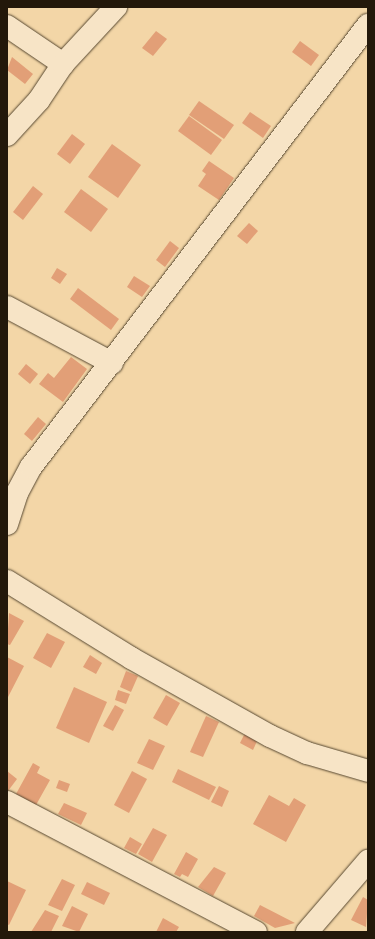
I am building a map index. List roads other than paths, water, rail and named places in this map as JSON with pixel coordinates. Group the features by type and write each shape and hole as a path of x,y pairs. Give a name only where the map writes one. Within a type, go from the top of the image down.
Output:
{"street":[{"path":"7,135 39,100 63,64 116,7"},
{"path":"7,26 63,64"},
{"path":"7,524 17,493 31,467 112,363 368,26"},
{"path":"7,307 112,363"},
{"path":"7,581 131,658 270,736 307,753 368,771"},
{"path":"7,802 256,932"},
{"path":"307,932 368,861"}]}
